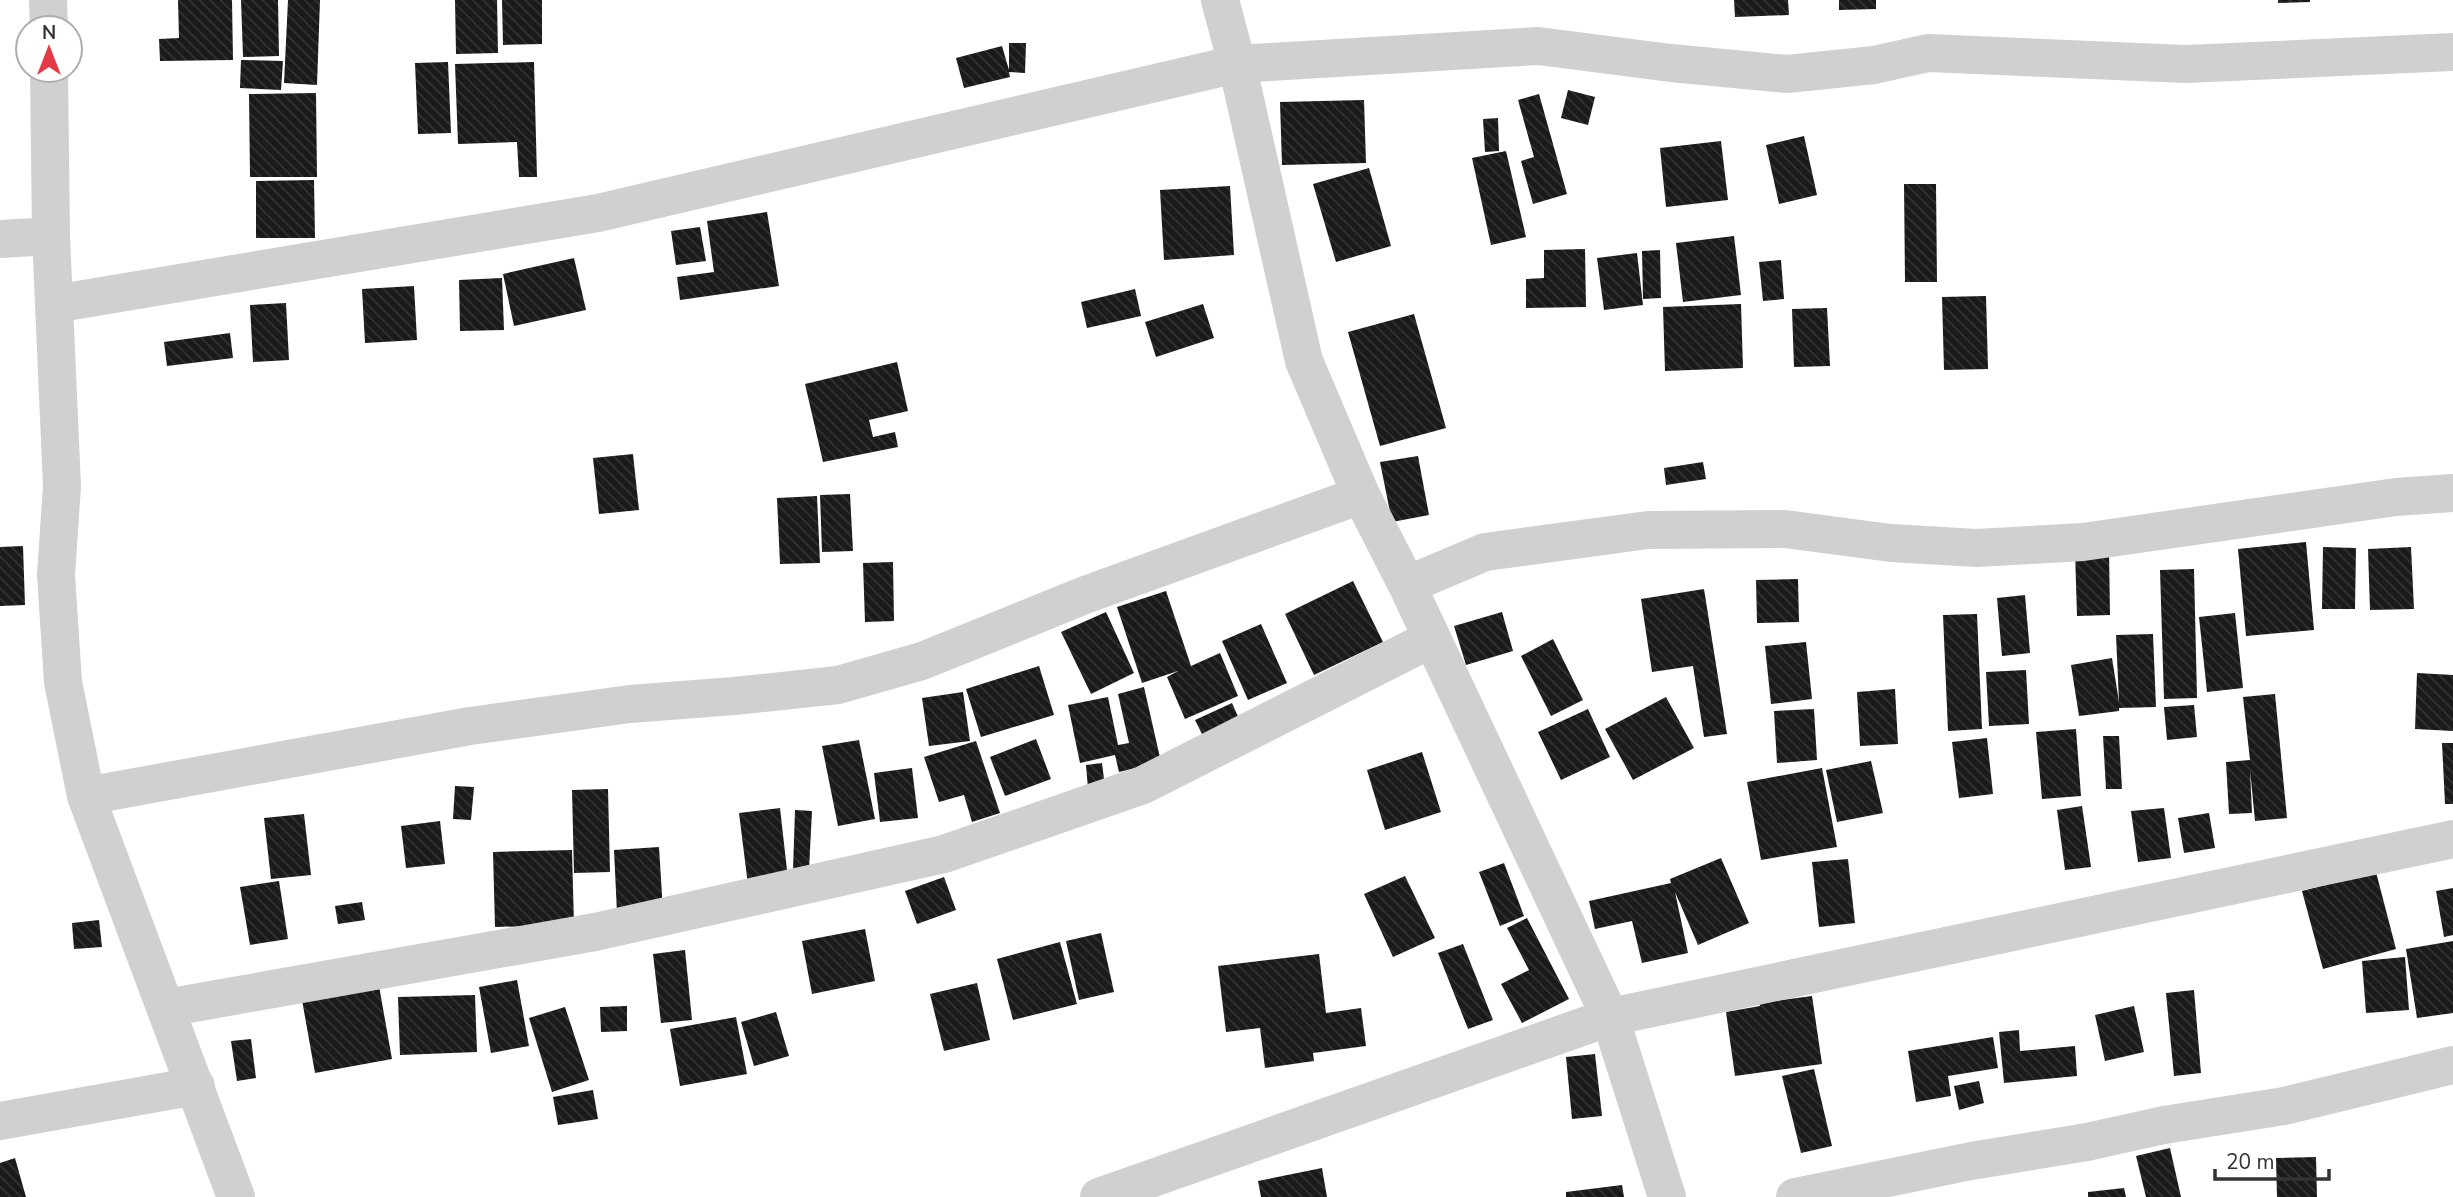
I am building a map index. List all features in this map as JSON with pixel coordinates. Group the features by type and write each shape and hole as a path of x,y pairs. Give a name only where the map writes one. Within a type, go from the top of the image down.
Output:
{"street":[{"path":"1220,0 1304,361 1360,495 1407,585 1610,1017 1667,1197"},
{"path":"54,304 598,213 1237,64 1538,46 1787,74 1874,65 1928,53 2186,64 2453,52"},
{"path":"49,84 51,236 62,486 56,575 62,668 86,796 236,1197"},
{"path":"0,240 51,236"},
{"path":"1407,585 1485,552 1648,530 1785,529 1891,543 1977,548 2083,542 2396,497 2453,493"},
{"path":"86,796 470,726 630,704 838,685 922,661 1085,595 1360,495"},
{"path":"166,1008 595,932 944,854 1143,785 1431,639"},
{"path":"1099,1197 1610,1017 2453,839"},
{"path":"1795,1197 1970,1161 2284,1106 2453,1065"},
{"path":"0,1121 196,1086"}],"building":[{"path":"178,0 232,0 233,60 160,61 159,39 179,38"},
{"path":"241,0 278,0 279,56 243,57"},
{"path":"288,0 320,0 317,85 284,83"},
{"path":"455,0 497,0 498,53 456,54"},
{"path":"502,0 542,0 542,44 503,45"},
{"path":"1734,0 1788,0 1789,15 1735,17"},
{"path":"1839,0 1876,0 1876,9 1839,10"},
{"path":"2278,0 2310,0 2310,2 2278,3"},
{"path":"1009,43 1026,43 1025,73 1009,72 1010,77 964,88 956,58 1002,46 1009,70"},
{"path":"241,60 283,61 281,90 240,88"},
{"path":"448,62 451,133 418,134 415,63"},
{"path":"534,62 537,177 519,177 517,142 458,144 455,64"},
{"path":"1568,90 1595,97 1588,125 1561,118"},
{"path":"316,93 317,177 250,177 249,94"},
{"path":"1539,94 1567,194 1533,204 1521,161 1534,157 1518,100"},
{"path":"1364,100 1366,163 1282,165 1280,102"},
{"path":"1498,118 1499,151 1485,152 1483,119"},
{"path":"1804,136 1817,195 1779,204 1766,145"},
{"path":"1721,141 1728,200 1666,207 1660,148"},
{"path":"1506,151 1526,237 1491,245 1472,158"},
{"path":"1369,168 1391,246 1336,262 1313,184"},
{"path":"314,180 315,238 256,238 256,181"},
{"path":"1904,184 1936,184 1937,282 1905,282"},
{"path":"1230,186 1234,255 1164,260 1160,190"},
{"path":"767,212 779,286 680,300 677,277 714,272 707,221"},
{"path":"700,227 706,261 676,265 671,231"},
{"path":"1734,236 1741,295 1683,302 1676,243"},
{"path":"1585,249 1586,307 1526,308 1526,279 1544,278 1544,250"},
{"path":"1660,250 1661,298 1643,299 1642,251"},
{"path":"1637,253 1643,305 1604,310 1597,258"},
{"path":"574,258 586,310 514,326 503,274"},
{"path":"1781,260 1784,299 1763,301 1759,262"},
{"path":"502,278 504,330 460,331 459,280"},
{"path":"414,286 417,340 365,343 362,289"},
{"path":"1135,289 1141,316 1087,328 1081,302"},
{"path":"1986,296 1988,369 1944,370 1942,297"},
{"path":"286,303 289,360 253,362 250,305"},
{"path":"1203,304 1214,338 1156,357 1145,322"},
{"path":"1741,304 1743,368 1665,371 1663,307"},
{"path":"1827,308 1830,366 1794,367 1792,309"},
{"path":"1414,314 1446,428 1380,446 1348,332"},
{"path":"230,333 233,358 167,366 164,342"},
{"path":"897,362 908,411 869,420 873,437 895,432 898,447 823,462 805,384"},
{"path":"633,454 639,510 599,514 593,458"},
{"path":"1418,456 1429,515 1392,522 1380,462"},
{"path":"1703,462 1706,479 1666,485 1664,468"},
{"path":"850,494 853,551 822,552 820,495"},
{"path":"817,496 820,563 780,564 777,498"},
{"path":"2306,542 2314,630 2246,636 2238,549"},
{"path":"23,546 25,605 0,606 0,547"},
{"path":"2323,547 2356,548 2355,609 2322,609"},
{"path":"2411,547 2414,609 2370,610 2368,549"},
{"path":"2109,550 2110,615 2077,616 2075,551"},
{"path":"893,562 894,621 865,622 863,563"},
{"path":"2194,569 2197,698 2164,699 2160,570"},
{"path":"1798,579 1799,622 1757,623 1756,580"},
{"path":"1353,581 1383,642 1314,675 1285,614"},
{"path":"1704,589 1727,734 1704,737 1693,666 1652,672 1641,599"},
{"path":"1166,591 1191,666 1220,653 1238,696 1185,719 1167,677 1178,671 1142,683 1117,607"},
{"path":"2025,595 2030,653 2002,656 1997,598"},
{"path":"1106,612 1134,673 1091,694 1061,632"},
{"path":"1502,612 1513,651 1466,665 1454,626"},
{"path":"2235,613 2243,688 2207,692 2199,617"},
{"path":"1977,614 1982,729 1948,731 1943,615"},
{"path":"1261,624 1287,683 1248,700 1222,641"},
{"path":"2153,634 2156,707 2119,708 2119,711 2079,716 2071,665 2112,658 2119,702 2116,635"},
{"path":"1553,639 1583,700 1551,716 1521,656"},
{"path":"1806,642 1812,699 1771,704 1765,646"},
{"path":"1039,666 1054,715 981,737 966,689"},
{"path":"2026,670 2029,724 1989,726 1986,672"},
{"path":"2417,673 2453,675 2453,731 2415,729"},
{"path":"1144,687 1161,762 1119,772 1115,755 1080,763 1068,705 1108,697 1118,745 1129,743 1118,694"},
{"path":"1895,689 1898,744 1860,746 1857,692"},
{"path":"963,692 970,741 929,746 922,698"},
{"path":"2275,694 2287,818 2255,821 2250,770 2252,813 2229,814 2226,762 2250,760 2243,697"},
{"path":"1666,697 1694,748 1633,780 1605,729"},
{"path":"1232,703 1240,721 1204,738 1195,720"},
{"path":"2194,705 2197,737 2167,740 2164,707"},
{"path":"1588,709 1610,757 1561,780 1538,732"},
{"path":"1814,709 1817,760 1777,763 1774,711"},
{"path":"2076,729 2081,796 2042,799 2036,732"},
{"path":"2103,736 2119,736 2122,789 2106,789"},
{"path":"1987,738 1993,794 1959,798 1952,742"},
{"path":"1036,739 1051,779 1005,796 990,757"},
{"path":"859,740 875,819 838,826 822,746"},
{"path":"976,741 1000,813 972,822 964,795 939,802 924,757"},
{"path":"2442,743 2453,743 2453,804 2445,804"},
{"path":"1422,752 1441,812 1385,830 1367,770"},
{"path":"1871,761 1883,813 1837,822 1826,770"},
{"path":"1102,763 1105,787 1088,789 1086,765"},
{"path":"912,768 918,818 880,822 874,773"},
{"path":"1822,768 1837,847 1761,860 1747,782"},
{"path":"455,786 474,787 471,820 453,819"},
{"path":"608,789 610,872 574,873 572,790"},
{"path":"2082,806 2091,867 2065,870 2057,810"},
{"path":"780,808 789,888 749,893 739,813"},
{"path":"2164,808 2171,858 2138,862 2131,811"},
{"path":"795,810 812,811 809,870 793,870"},
{"path":"2209,813 2215,848 2184,853 2178,818"},
{"path":"304,814 311,875 271,879 264,818"},
{"path":"440,821 445,864 406,868 401,826"},
{"path":"659,847 663,911 617,913 614,850"},
{"path":"572,850 574,925 495,927 493,852"},
{"path":"1721,858 1749,923 1698,945 1675,892 1688,953 1642,963 1632,921 1595,929 1589,901 1671,883 1670,879"},
{"path":"1848,859 1855,923 1819,927 1812,862"},
{"path":"1504,863 1524,916 1500,926 1479,872"},
{"path":"2376,872 2396,949 2323,969 2302,891"},
{"path":"1405,876 1435,938 1393,957 1364,894"},
{"path":"944,877 956,910 917,924 905,891"},
{"path":"279,881 288,939 250,945 240,887"},
{"path":"2453,888 2453,935 2444,937 2436,891"},
{"path":"362,902 365,920 338,924 335,906"},
{"path":"1527,918 1569,999 1522,1023 1501,984 1529,970 1507,928"},
{"path":"99,920 102,947 74,949 72,923"},
{"path":"865,929 875,981 812,994 802,941"},
{"path":"1101,933 1114,992 1079,1000 1066,941"},
{"path":"2453,941 2453,1013 2417,1018 2406,949"},
{"path":"1060,942 1077,1004 1013,1020 997,959"},
{"path":"1463,944 1493,1020 1468,1029 1438,953"},
{"path":"685,950 692,1020 661,1023 653,954"},
{"path":"1319,954 1326,1013 1361,1008 1366,1046 1313,1053 1314,1061 1265,1068 1260,1028 1226,1032 1218,966"},
{"path":"2405,957 2409,1010 2366,1013 2362,961"},
{"path":"517,980 529,1046 491,1053 479,987"},
{"path":"977,983 990,1040 944,1051 930,994"},
{"path":"379,986 392,1059 315,1073 302,1000"},
{"path":"2194,990 2201,1073 2174,1076 2166,993"},
{"path":"475,995 477,1052 400,1055 398,997"},
{"path":"1812,996 1822,1064 1735,1076 1726,1012 1760,1006 1759,1003"},
{"path":"627,1006 627,1031 601,1032 600,1007"},
{"path":"2134,1006 2144,1052 2105,1061 2095,1015"},
{"path":"565,1007 589,1080 552,1092 529,1018"},
{"path":"776,1012 789,1056 754,1066 741,1022"},
{"path":"736,1017 747,1074 680,1086 670,1029"},
{"path":"2019,1030 2020,1051 2075,1046 2077,1076 2004,1083 1999,1032"},
{"path":"1993,1037 1998,1068 1948,1076 1951,1096 1916,1102 1908,1051"},
{"path":"251,1039 256,1078 237,1081 231,1041"},
{"path":"1595,1054 1602,1116 1572,1119 1566,1057"},
{"path":"1814,1069 1832,1146 1801,1153 1782,1076"},
{"path":"1979,1081 1984,1103 1959,1110 1954,1086"},
{"path":"593,1090 598,1119 558,1125 553,1097"},
{"path":"2170,1148 2181,1197 2146,1197 2136,1156"},
{"path":"2316,1157 2317,1197 2277,1197 2276,1158"},
{"path":"15,1158 26,1197 0,1197 0,1163"},
{"path":"1322,1168 1327,1197 1261,1197 1258,1181"},
{"path":"1622,1185 1624,1197 1566,1197 1566,1192"},
{"path":"2124,1188 2126,1197 2088,1197 2088,1192"}]}
